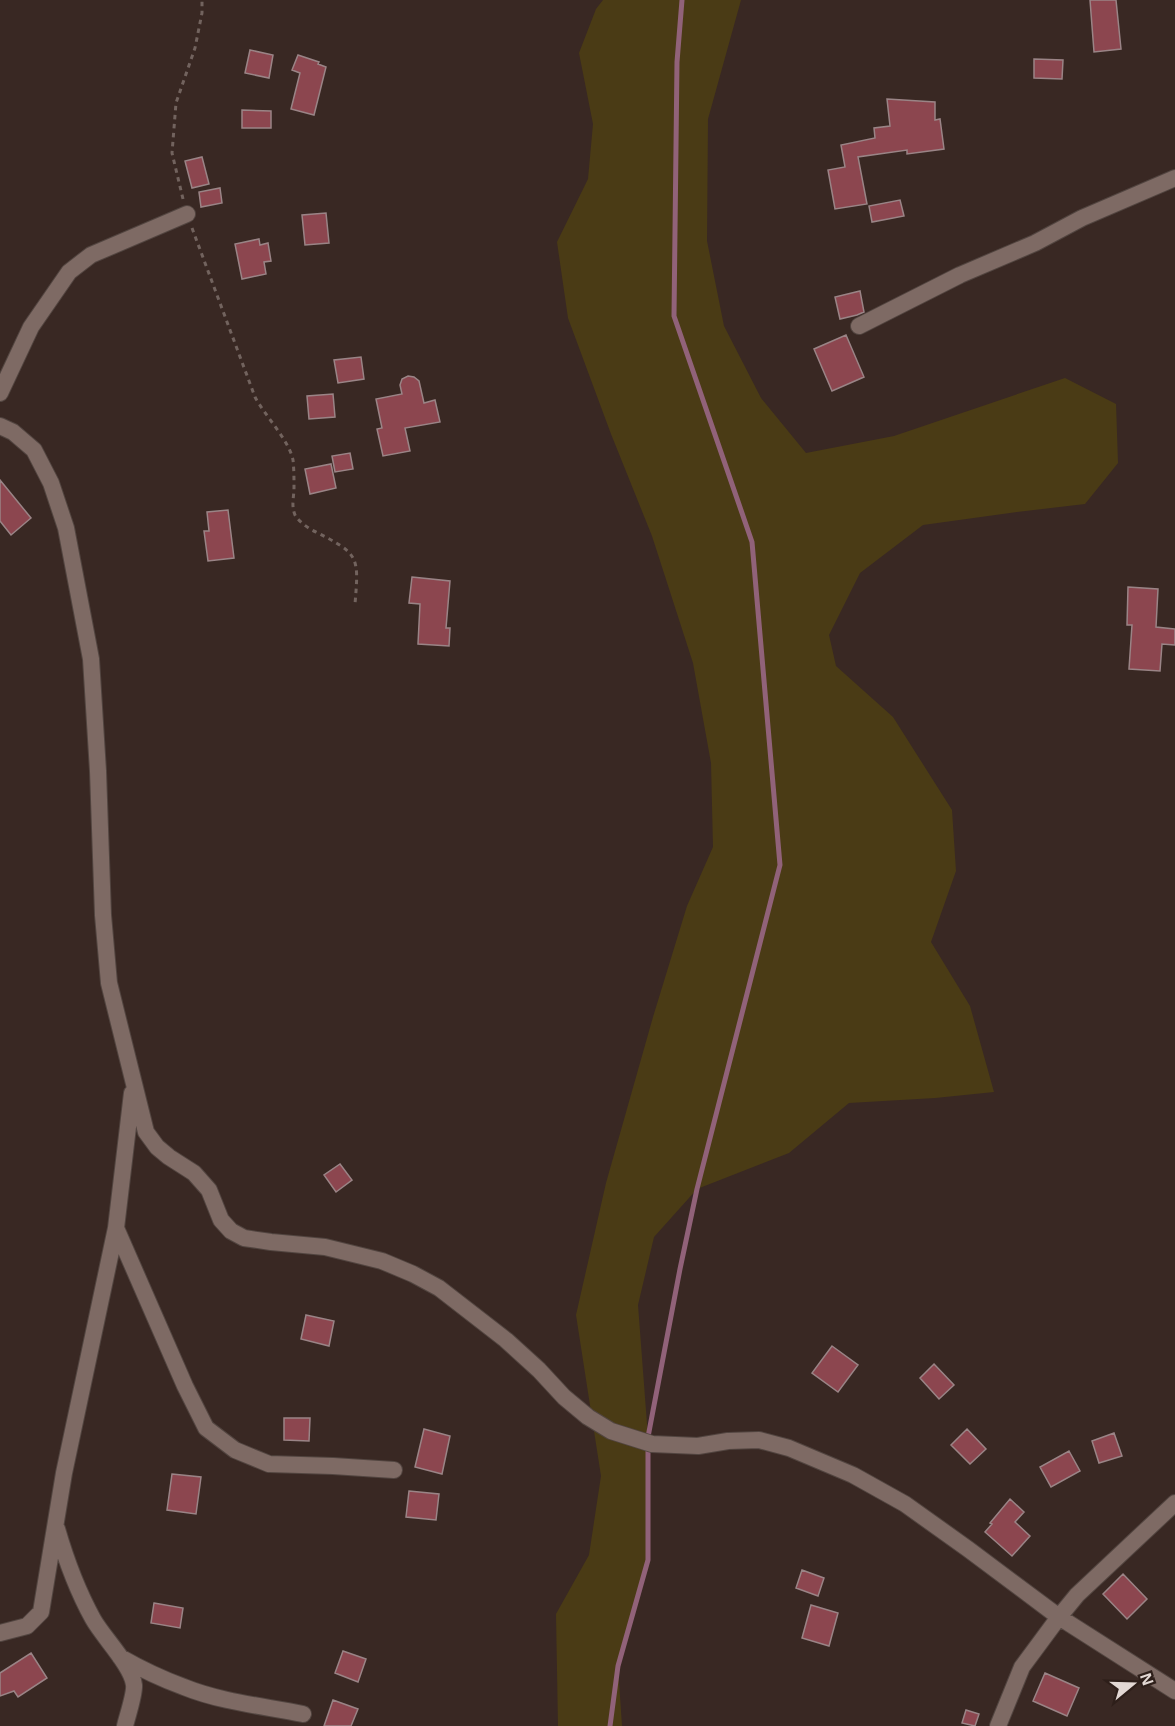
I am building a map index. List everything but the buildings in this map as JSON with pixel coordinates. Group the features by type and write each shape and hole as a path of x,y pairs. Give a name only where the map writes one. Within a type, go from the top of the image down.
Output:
{"street":[{"path":"859,326 960,275 1175,178"},
{"path":"0,393 31,327 69,272 91,255 187,214"},
{"path":"0,426 13,432 34,450 51,483 66,528 91,659 109,983 146,1132 157,1147 194,1173 209,1190 221,1220 231,1231 244,1238 325,1247 382,1261 413,1274 439,1288 539,1370 588,1418 611,1431 652,1444 698,1446 728,1441 759,1440 789,1448 853,1475 914,1510 1059,1617 1175,1691"},
{"path":"0,1633 27,1626 41,1612 64,1473 116,1228 133,1083"},
{"path":"116,1228 185,1386 206,1428 235,1450 269,1464 394,1470"},
{"path":"998,1726 1022,1667 1059,1617 1077,1595 1175,1503"},
{"path":"56,1522 69,1568 83,1598 93,1618 130,1675 134,1686 125,1726"},
{"path":"119,1657 186,1688 228,1700 303,1714"}],"path":[{"path":"202,0 202,13 195,48 176,103 172,153 187,214 255,397 262,411 278,430 292,458 294,489 292,505 296,516 310,529 349,551 356,562 355,604"}],"shaded area":[{"path":"603,0 741,0 708,119 707,241 724,326 761,398 806,453 894,436 1065,378 1116,404 1118,463 1085,504 923,525 860,573 829,635 836,666 893,717 952,810 956,871 931,942 970,1006 994,1092 849,1103 789,1153 697,1189 654,1237 638,1305 648,1437 648,1560 618,1666 622,1726 558,1726 556,1614 589,1555 601,1476 576,1315 606,1183 653,1017 687,906 713,847 711,763 693,663 652,536 568,318 557,242 588,179 593,124 579,53 596,9"}],"waterway":[{"path":"610,1726 618,1666 648,1560 648,1437 680,1269 697,1189 780,865 752,542 674,316 677,62 682,0"}]}
